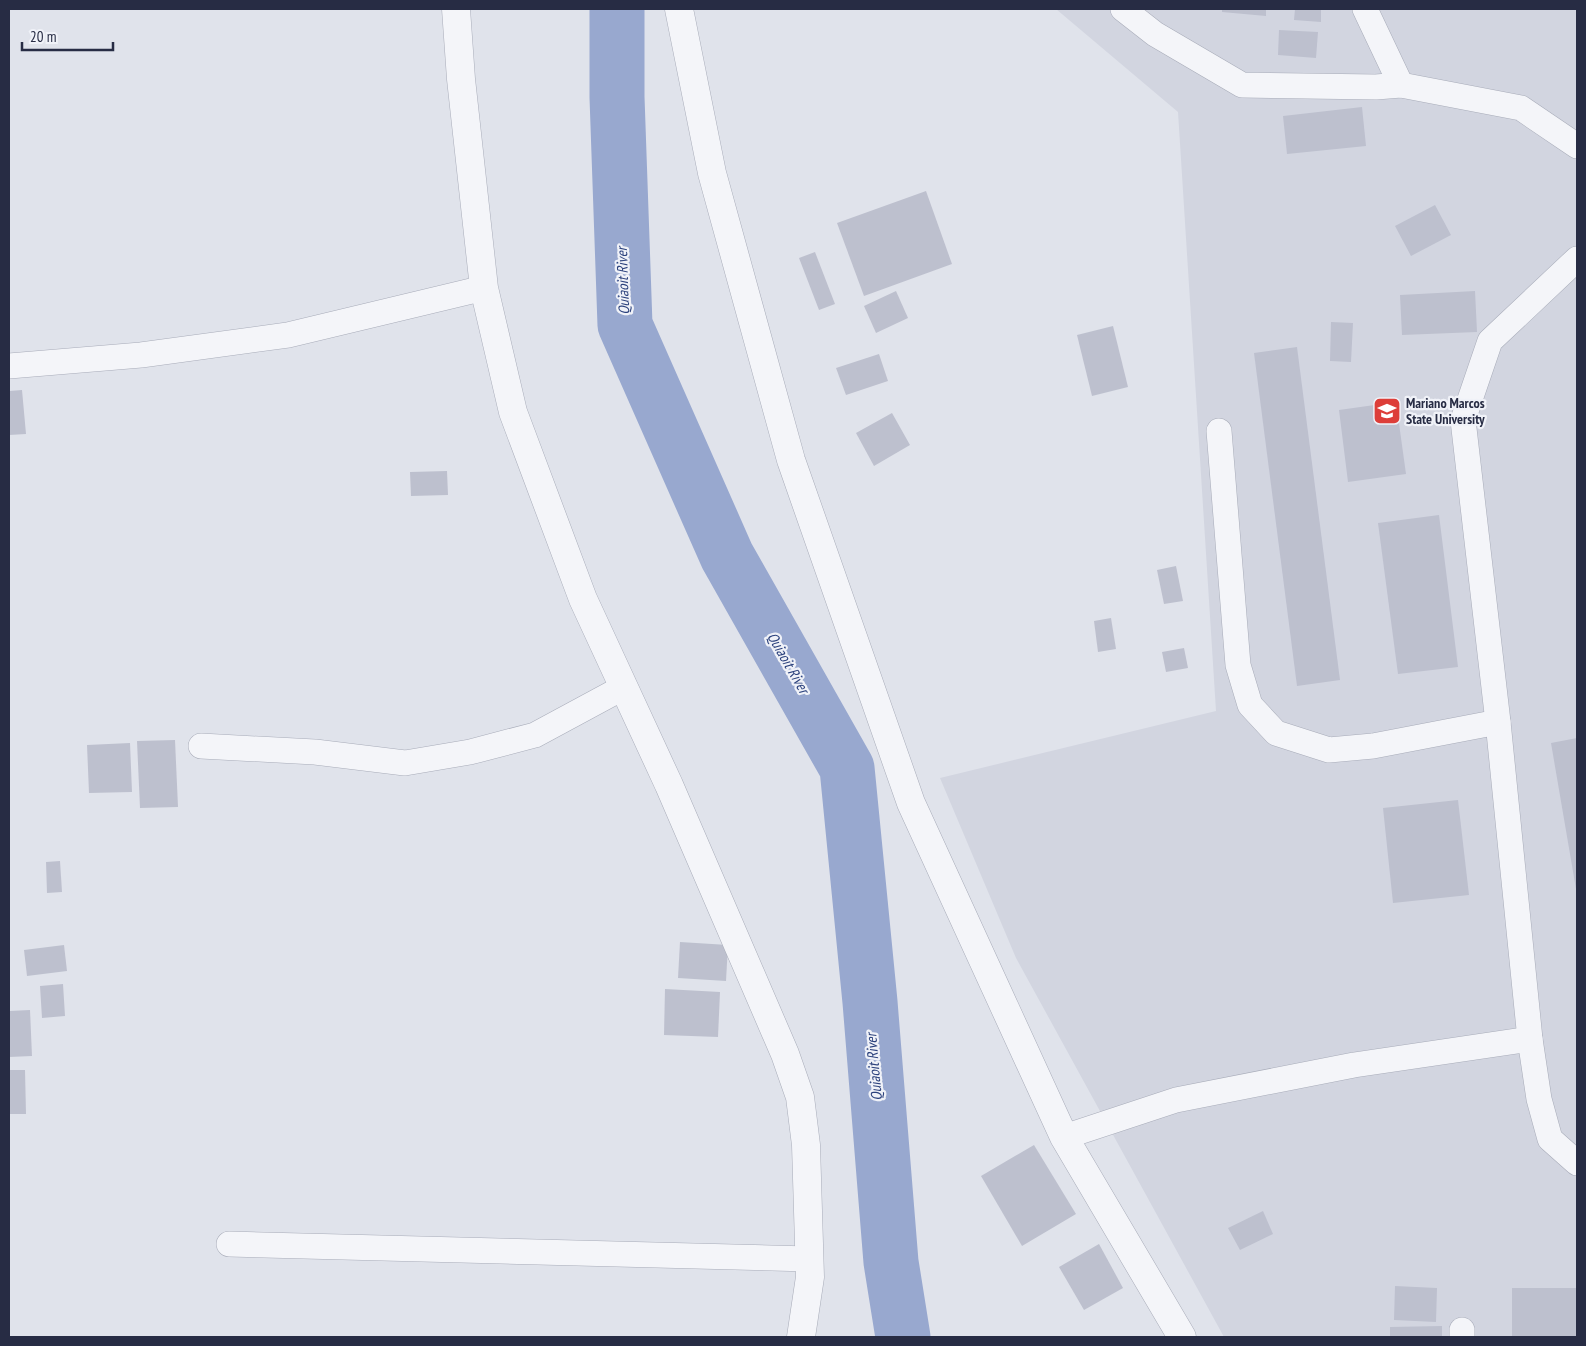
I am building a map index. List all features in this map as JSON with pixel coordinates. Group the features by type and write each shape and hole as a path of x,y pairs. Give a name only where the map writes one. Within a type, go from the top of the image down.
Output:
{"street":[{"path":"456,9 461,79 484,288 513,412 583,599 669,785 785,1054 800,1097 806,1146 810,1259 810,1277 801,1337"},
{"path":"679,9 712,173 791,460 911,803 1064,1137 1182,1337"},
{"path":"1123,9 1155,34 1242,85 1376,87 1401,85 1521,108 1577,146"},
{"path":"1365,9 1401,85"},
{"path":"1577,259 1490,341 1463,420 1498,722 1530,1039 1539,1099 1550,1139 1577,1163"},
{"path":"9,366 141,355 288,335 484,288"},
{"path":"1219,431 1238,665 1250,705 1276,733 1329,750 1373,746 1498,722"},
{"path":"201,746 315,752 405,763 470,752 535,735 624,687"},
{"path":"1064,1137 1176,1100 1354,1065 1530,1039"},
{"path":"229,1244 810,1259"}],"shaded area":[{"name":"Mariano Marcos State University","path":"1056,9 1577,9 1577,1337 1224,1337 1016,958 940,778 1216,711 1178,112"}],"building":[{"path":"1222,9 1266,9 1266,16 1222,12"},
{"path":"1295,9 1321,9 1321,22 1294,20"},
{"path":"1279,30 1318,32 1316,58 1278,55"},
{"path":"1362,107 1366,146 1287,154 1283,116"},
{"path":"926,191 952,264 864,296 837,223"},
{"path":"1435,205 1451,235 1411,256 1395,226"},
{"path":"815,252 835,304 819,310 799,258"},
{"path":"896,291 908,318 876,333 864,306"},
{"path":"1475,291 1477,332 1402,335 1400,295"},
{"path":"1331,322 1353,323 1351,362 1330,361"},
{"path":"1113,326 1128,387 1092,396 1077,335"},
{"path":"1297,347 1340,680 1297,686 1254,353"},
{"path":"879,354 888,381 846,395 836,368"},
{"path":"22,390 26,434 9,435 9,391"},
{"path":"1396,402 1406,474 1348,482 1339,410"},
{"path":"892,413 910,445 874,466 856,433"},
{"path":"447,471 448,495 411,496 410,472"},
{"path":"1439,515 1458,667 1398,674 1378,523"},
{"path":"1176,566 1183,601 1164,604 1157,570"},
{"path":"1111,618 1116,649 1098,652 1094,621"},
{"path":"1184,648 1188,668 1166,672 1162,652"},
{"path":"1577,738 1577,889 1576,889 1551,743"},
{"path":"175,740 178,807 140,808 137,741"},
{"path":"130,743 132,792 89,793 87,745"},
{"path":"1458,800 1469,895 1393,903 1383,808"},
{"path":"60,861 62,892 47,893 46,862"},
{"path":"680,942 728,945 726,981 678,978"},
{"path":"64,945 67,971 27,976 24,950"},
{"path":"63,984 65,1016 42,1018 40,986"},
{"path":"665,989 720,992 718,1037 664,1035"},
{"path":"30,1010 32,1056 9,1057 9,1011"},
{"path":"9,1070 25,1070 26,1114 9,1114"},
{"path":"1034,1145 1076,1214 1022,1246 981,1176"},
{"path":"1263,1211 1273,1234 1240,1250 1228,1228"},
{"path":"1099,1244 1123,1288 1084,1310 1059,1267"},
{"path":"1395,1286 1437,1288 1436,1322 1394,1320"},
{"path":"1512,1288 1577,1288 1577,1337 1512,1337"},
{"path":"1442,1326 1442,1337 1390,1337 1390,1327"}],"waterway":[{"name":"Quiaoit River","path":"617,9 617,97 625,325 727,556 847,768 870,1002 891,1262 903,1337"}],"place":[{"name":"Mariano Marcos State University","path":"1387,411"}]}
